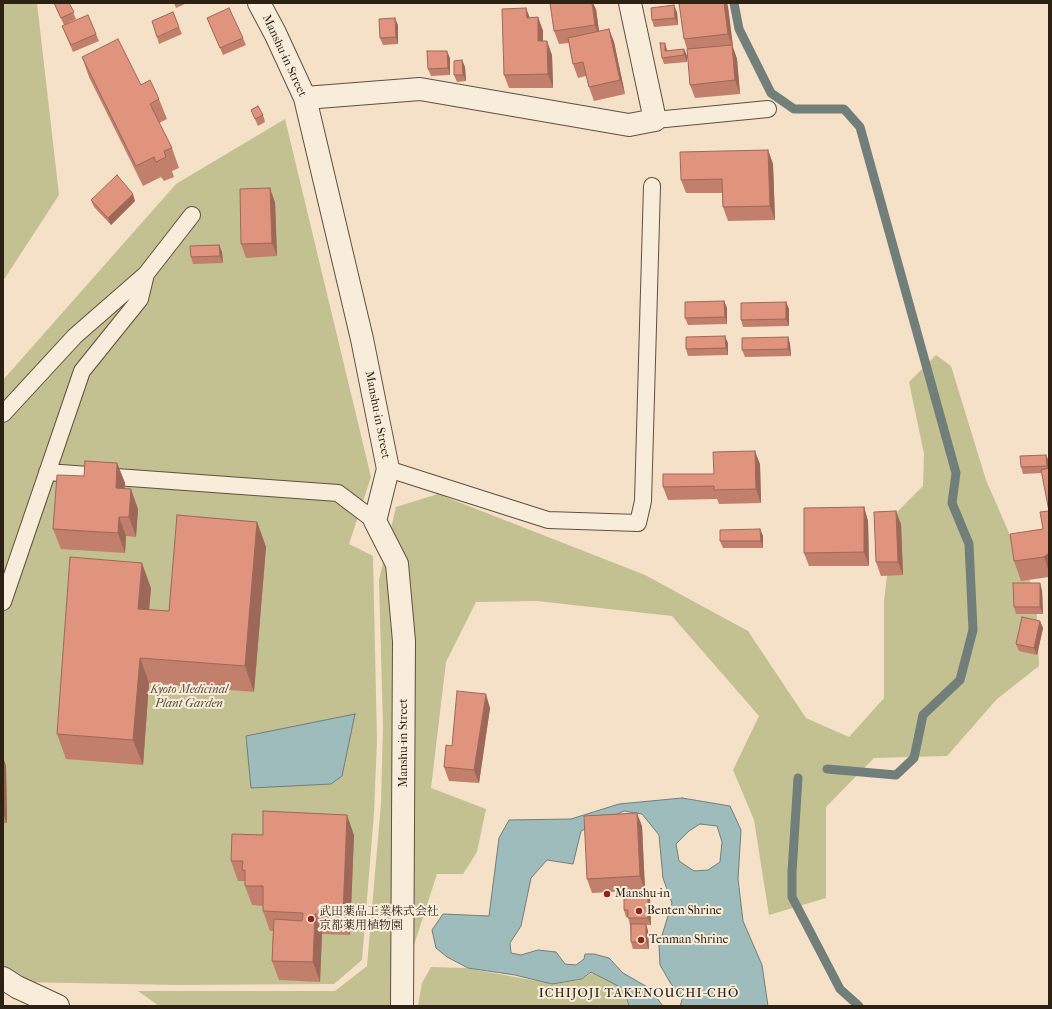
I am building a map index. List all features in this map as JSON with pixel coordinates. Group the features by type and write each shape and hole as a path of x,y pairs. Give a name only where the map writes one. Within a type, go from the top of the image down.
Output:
{"street":[{"name":"Manshu-in Street","path":"258,3 275,33 305,98 362,339 388,469 375,521 397,564 404,641 402,1006"},
{"path":"305,98 420,89 629,125 655,120 630,3"},
{"path":"3,978 17,987 58,1006"}],"lane":[{"path":"655,120 768,109"},
{"path":"388,469 548,520 638,523 643,501 652,186"},
{"path":"3,414 75,336 146,274 192,215"},
{"path":"3,602 82,371 140,300 146,274"},
{"path":"47,472 338,493 375,521"}],"green space":[{"path":"3,3 37,3 59,195 3,281"},
{"name":"Kyoto Medicinal Plant Garden","path":"285,119 371,477 349,544 373,556 377,741 374,813 362,960 334,984 177,985 20,982 3,970 3,380 176,184"},
{"path":"936,355 951,366 986,480 1036,595 1039,666 997,699 947,756 874,758 826,807 826,898 769,915 754,820 733,770 759,716 672,616 537,601 476,602 446,662 431,788 486,809 477,852 463,874 437,874 392,1006 159,1006 138,991 335,991 367,966 381,803 383,727 379,580 396,507 438,494 645,575 748,631 806,718 849,737 884,698 884,601 894,515 923,486 924,454 909,382"},
{"path":"431,967 466,968 553,984 581,980 592,973 624,988 628,1006 418,1006 422,983"}],"water":[{"path":"355,714 342,776 331,784 251,788 246,736"},
{"path":"682,798 730,806 741,830 738,879 743,921 762,965 768,1006 680,1006 683,997 671,984 660,965 659,945 672,903 663,878 659,835 642,814 624,811 581,831 573,864 547,860 531,878 521,926 510,943 511,953 521,955 538,950 556,952 565,964 576,965 584,959 585,954 594,954 609,958 623,973 649,988 663,1006 629,1006 624,989 591,972 582,979 552,984 515,975 468,968 447,957 436,948 432,930 443,914 489,916 499,838 509,820 571,819 619,804","holes":["700,824 717,826 722,842 720,862 708,870 694,871 679,861 676,844 689,831"]}],"building":[{"path":"54,3 69,3 74,12 61,18"},
{"path":"550,3 592,3 595,25 554,31"},
{"path":"679,3 724,3 728,34 684,39"},
{"path":"674,5 675,18 652,20 651,8"},
{"path":"229,8 243,38 220,48 207,18"},
{"path":"526,8 527,18 538,17 538,41 547,41 548,74 504,75 502,9"},
{"path":"173,12 179,27 157,37 152,21"},
{"path":"88,15 96,34 71,45 62,26"},
{"path":"395,18 396,37 380,38 379,19"},
{"path":"609,29 620,80 589,87 583,62 573,64 568,38"},
{"path":"118,39 141,85 150,80 159,99 150,104 172,148 164,151 166,157 156,162 154,157 136,166 82,57"},
{"path":"660,43 665,43 665,51 684,49 684,55 662,58"},
{"path":"732,45 735,80 690,85 687,49"},
{"path":"427,51 447,51 448,68 428,69"},
{"path":"462,60 463,75 454,75 454,61"},
{"path":"258,106 263,115 255,119 251,110"},
{"path":"768,150 770,206 723,207 722,179 681,180 680,152"},
{"path":"117,175 133,194 108,218 91,200"},
{"path":"270,188 272,243 241,244 240,189"},
{"path":"219,245 220,256 191,257 190,246"},
{"path":"724,301 725,317 685,318 685,302"},
{"path":"786,302 786,319 741,320 741,303"},
{"path":"725,336 726,348 686,349 686,337"},
{"path":"788,337 788,349 742,350 742,338"},
{"path":"755,451 756,489 714,490 714,486 663,487 663,474 714,474 713,452"},
{"path":"1046,455 1047,466 1021,467 1020,456"},
{"path":"85,461 117,463 116,488 131,489 129,517 119,517 118,533 53,529 57,475 84,476"},
{"path":"1049,468 1049,511 1041,470"},
{"path":"864,507 864,552 804,553 804,508"},
{"path":"896,511 898,562 876,562 874,512"},
{"path":"1049,511 1049,553 1044,557 1014,561 1010,534 1043,529 1040,512"},
{"path":"177,515 257,522 245,666 140,658 133,740 57,734 70,557 142,563 138,609 169,611"},
{"path":"760,529 761,541 720,541 720,530"},
{"path":"1013,583 1040,583 1040,607 1014,607"},
{"path":"1022,617 1040,621 1034,648 1016,644"},
{"path":"457,691 486,694 474,770 444,767 446,745 452,746"},
{"name":"武田薬品工業株式会社 京都薬用植物園","path":"263,811 347,815 343,915 315,914 313,962 272,961 274,919 302,921 303,913 263,911 263,886 245,886 245,870 242,870 243,861 231,861 232,834 263,835"},
{"path":"637,813 640,876 587,879 584,816"},
{"name":"Benten Shrine","path":"627,891 648,891 648,918 628,918 628,910 624,910 624,899 627,899"},
{"path":"631,924 646,924 646,942 631,942"}],"waterway":[{"path":"734,3 739,29 771,93 794,109 844,109 860,127 956,473 952,503 969,544 973,630 960,680 923,715 914,758 896,775 827,769"},
{"path":"798,778 792,872 792,897 840,989 859,1006"}],"place":[{"name":"Manshu-in","path":"607,894"},
{"name":"Benten Shrine","path":"639,911"},
{"name":"武田薬品工業株式会社 京都薬用植物園","path":"311,919"},
{"name":"Tenman Shrine","path":"641,940"}],"district":[{"name":"ICHIJOJI TAKENOUCHI-CHŌ","path":"639,994"}]}
